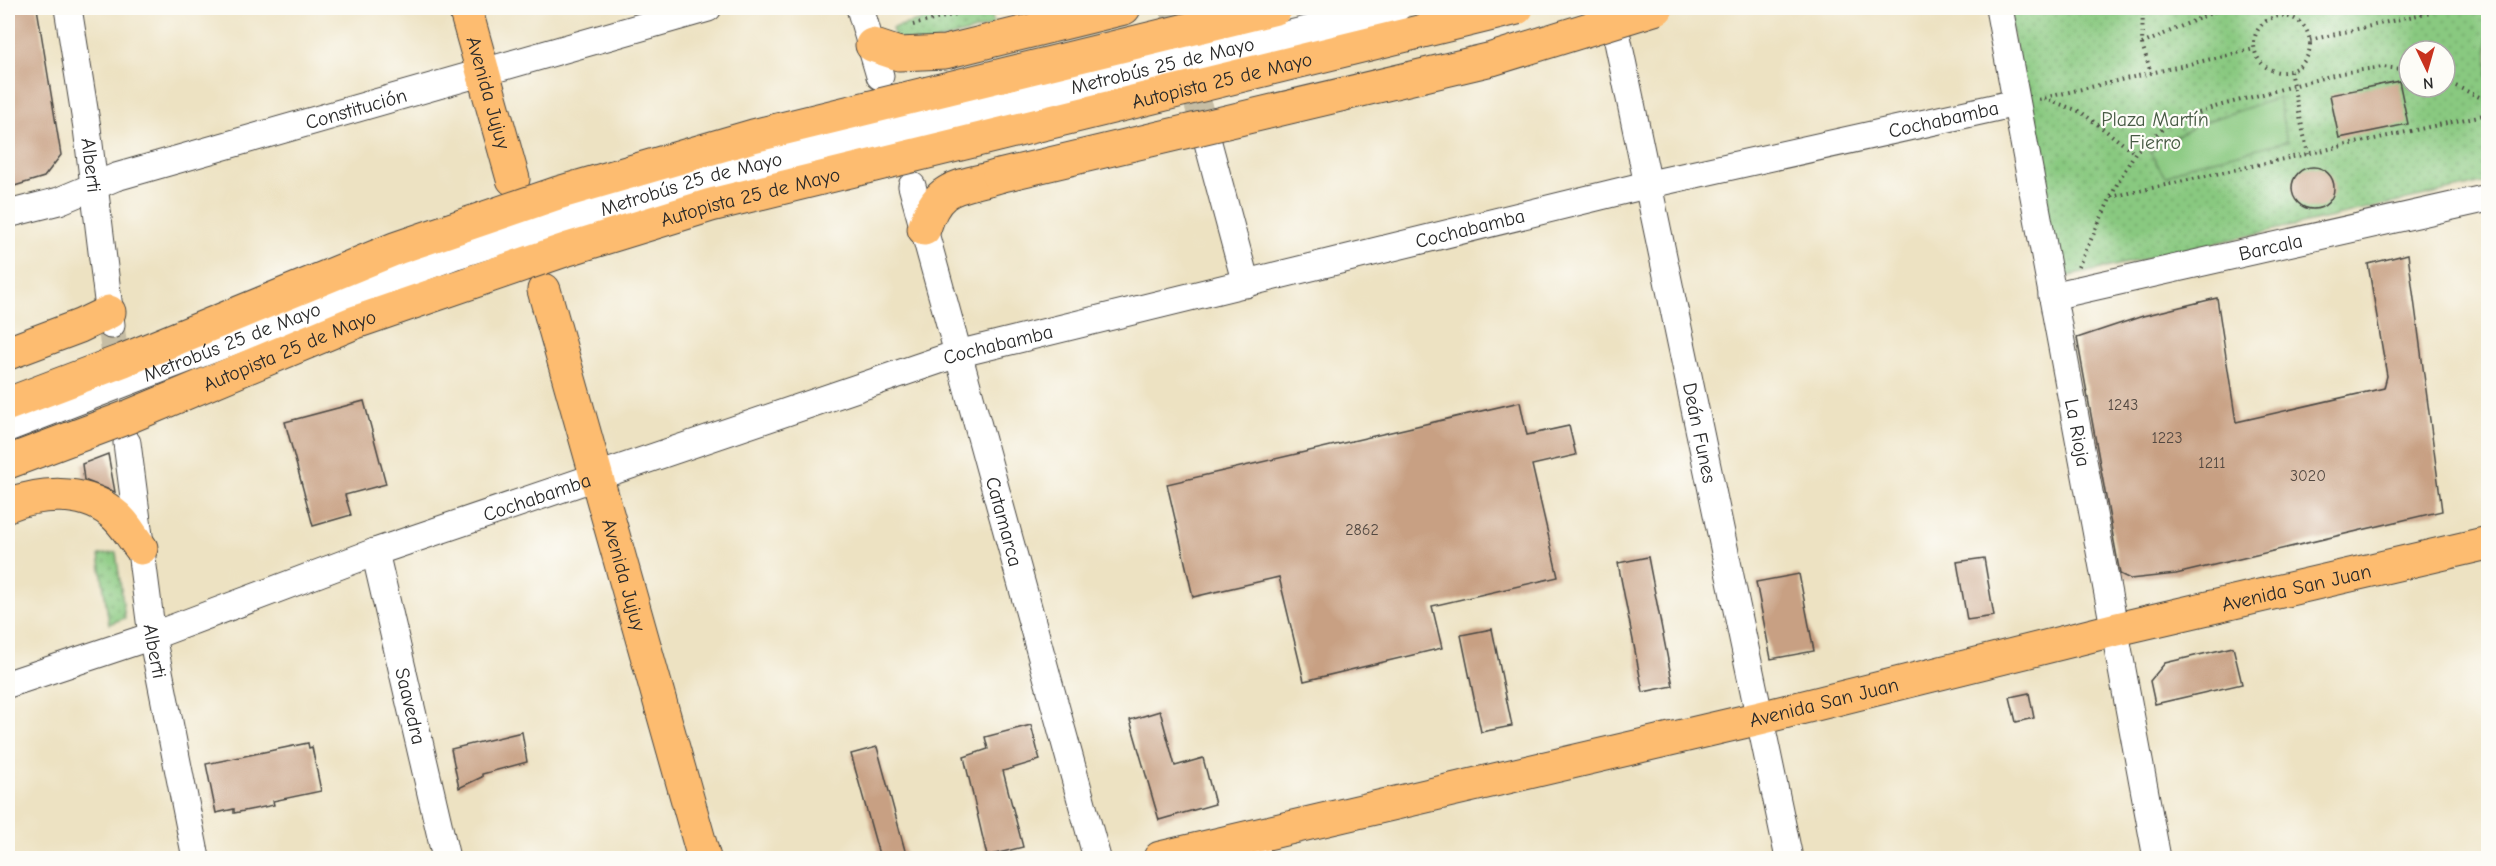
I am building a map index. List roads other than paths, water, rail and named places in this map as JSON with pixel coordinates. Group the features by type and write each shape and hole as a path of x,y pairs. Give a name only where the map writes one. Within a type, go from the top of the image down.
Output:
{"main road":[{"name":"Avenida Jujuy","path":"465,8 513,179"},
{"path":"876,61 899,54 925,54 1046,28 1124,8"},
{"path":"8,404 124,360 397,248 558,193 763,133 1276,8"},
{"name":"Autopista 25 de Mayo","path":"8,462 128,417 353,323 568,249 711,205 1517,8"},
{"path":"924,229 930,211 940,195 999,176 1492,59 1657,8"},
{"name":"Avenida Jujuy","path":"544,290 595,478 704,858"},
{"path":"8,353 80,326 110,318"},
{"path":"17,502 64,496 104,507 118,517 141,548"},
{"name":"Avenida San Juan","path":"1160,858 1256,848 2113,630 2488,543"}],"street":[{"name":"Alberti","path":"68,8 110,318"},
{"name":"Constitución","path":"8,214 59,201 116,177 708,8"},
{"path":"860,8 876,61"},
{"name":"Metrobús 25 de Mayo","path":"8,428 456,255 707,176 1397,8"},
{"name":"Deán Funes","path":"1611,8 1646,185 1789,858"},
{"name":"La Rioja","path":"1999,8 2029,100 2113,630 2157,858"},
{"name":"Cochabamba","path":"8,684 152,636 375,552 957,354 1646,185 2029,100"},
{"path":"1207,139 1246,284"},
{"name":"Catamarca","path":"912,186 1097,858"},
{"name":"Barcala","path":"2059,294 2488,198"},
{"name":"Alberti","path":"127,443 152,636 196,858"},
{"name":"Saavedra","path":"375,552 446,858"}],"tunnel":[{"path":"1173,8 1207,139"},
{"path":"111,325 126,439"}],"park label":[{"name":"Plaza Martín Fierro","path":"2155,130"}]}
